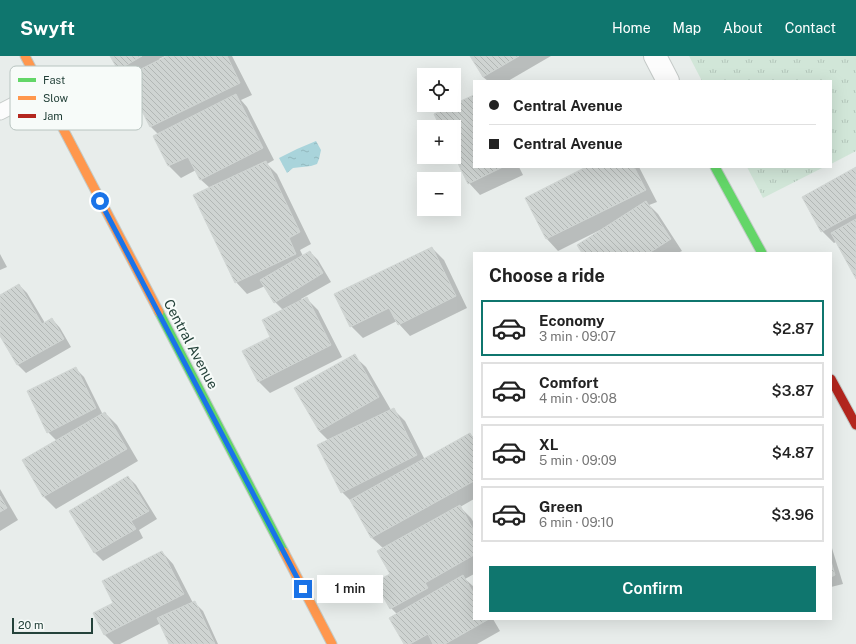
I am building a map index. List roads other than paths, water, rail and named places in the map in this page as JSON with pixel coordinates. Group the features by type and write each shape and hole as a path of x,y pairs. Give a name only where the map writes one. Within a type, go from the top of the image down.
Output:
{"street":[{"name":"Central Avenue","path":"25,56 30,66"},
{"path":"655,56 667,80"},
{"name":"Central Avenue","path":"64,130 332,644"},
{"path":"716,168 761,252"},
{"path":"832,381 856,425"}],"lane":[{"path":"0,112 10,107"}],"water":[{"path":"316,141 321,150 317,164 293,168 287,173 279,158"}]}
